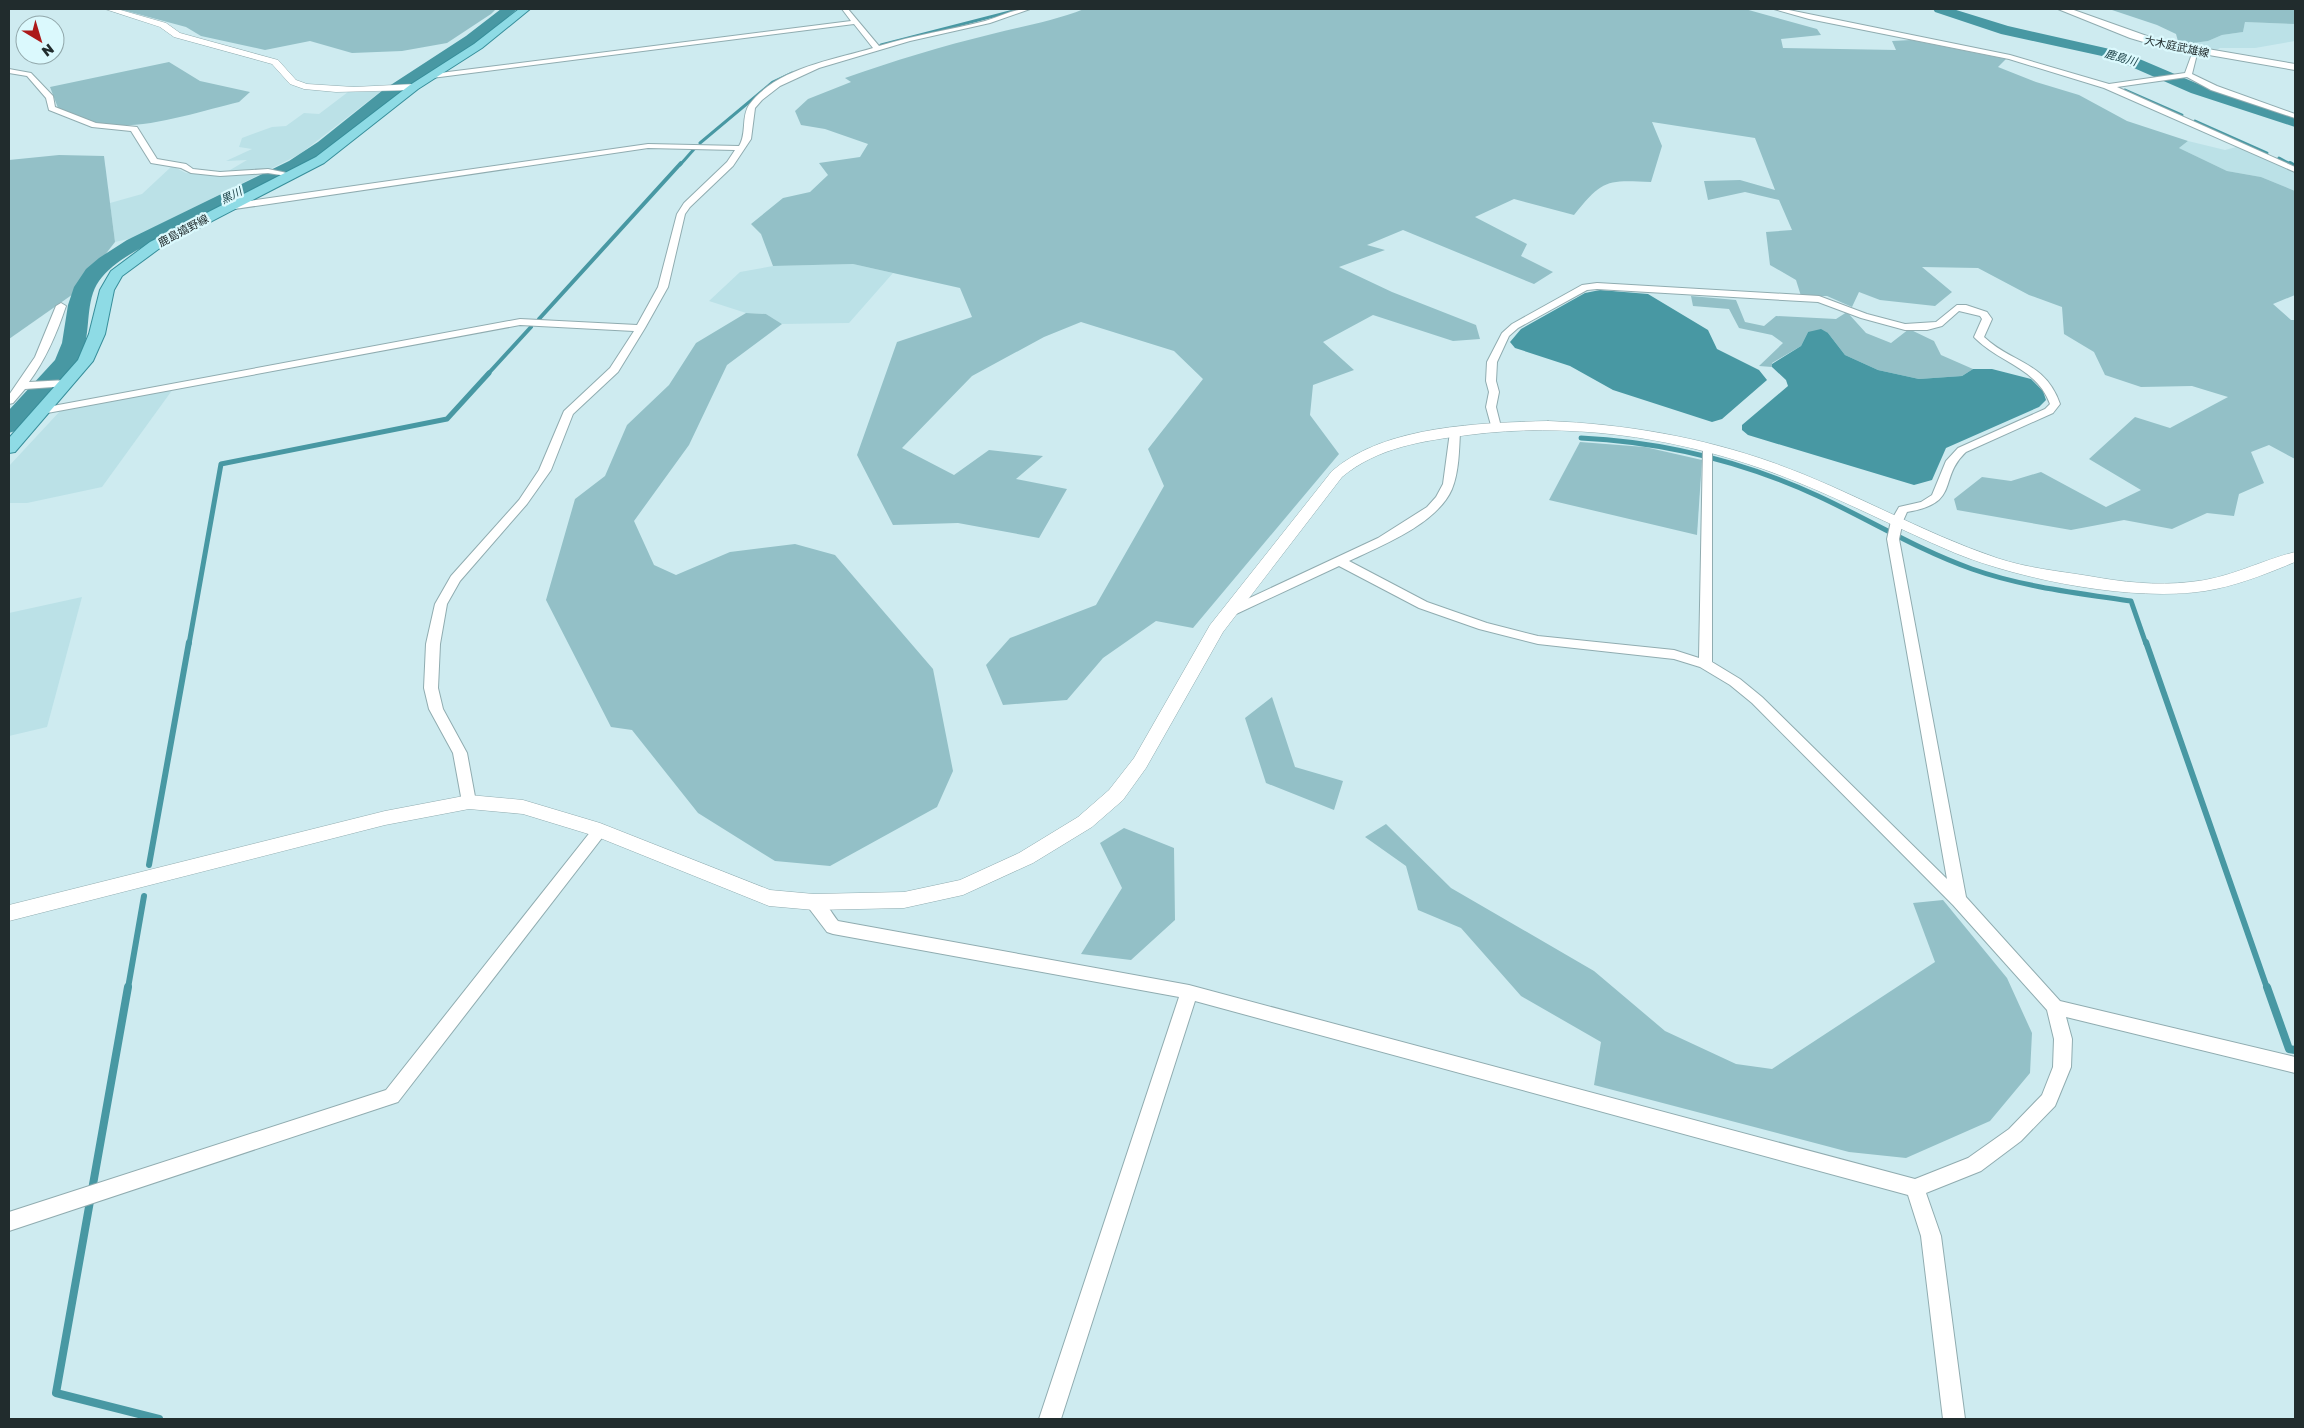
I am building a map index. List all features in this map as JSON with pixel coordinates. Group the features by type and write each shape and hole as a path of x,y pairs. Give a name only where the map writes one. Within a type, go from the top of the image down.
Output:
{"main road":[{"name":"鹿島嬉野線","path":"9,448 42,411 61,383 85,361 97,334 107,290 116,274 155,245 294,175 342,145 414,88 500,31 526,9"},
{"name":"大木庭武雄線","path":"2063,9 2133,36 2196,51 2295,67"}],"street":[{"path":"109,9 164,24 177,36 275,62 283,69 289,80 296,84 328,89 414,88"},
{"path":"845,9 878,49"},
{"path":"469,802 460,753 436,709 431,688 433,644 442,604 456,579 523,502 545,470 568,413 614,370 660,296 681,214 687,205 730,164 741,148 747,139 752,108 759,98 790,77 817,67 909,39 1013,15 1027,9"},
{"path":"1777,9 2010,57 2107,86 2295,170"},
{"path":"432,76 855,22"},
{"path":"2186,75 2196,51"},
{"path":"9,72 29,74 50,98 52,108 95,125 134,129 154,161 184,166 191,171 220,174 268,171 294,175"},
{"path":"2107,86 2186,75 2214,88 2295,116"},
{"path":"228,207 648,146 741,148"},
{"path":"1496,427 1490,407 1494,392 1491,381 1492,362 1505,335 1515,326 1585,287 1597,286 1819,299 1864,316 1906,327 1928,327 1938,324 1956,308 1966,308 1984,314 1987,320 1979,337 2037,376 2053,396 2055,404 2049,411 1962,450 1953,457 1935,497 1923,505 1903,509 1897,521 1893,539 1959,900"},
{"path":"9,401 28,385 49,342 61,306"},
{"path":"42,411 520,322 640,328"},
{"path":"28,385 61,383"},
{"path":"9,913 384,818 469,802 523,807 600,830 769,898 814,902 904,900 963,887 1026,858 1086,822 1116,795 1140,763 1216,629 1337,474 1360,457 1392,445 1455,432 1496,427 1559,425 1636,432 1708,447 1770,466 1825,488 1946,544 1994,562 2054,576 2116,586 2186,588 2219,583 2295,557"},
{"path":"1230,612 1253,603 1338,561 1428,514 1442,498 1452,473 1455,432"},
{"path":"1705,664 1708,447"},
{"path":"814,902 832,927 1189,992 1915,1188 1974,1165 2015,1135 2049,1100 2062,1067 2063,1039 2054,1007 1959,900 1757,700 1735,682 1705,664 1674,655 1538,640 1484,626 1423,605 1338,561"},
{"path":"9,1222 392,1096 600,830"},
{"path":"1050,1419 1189,992"},
{"path":"2054,1007 2295,1064"},
{"path":"1915,1188 1931,1236 1954,1419"}],"shaded area":[{"path":"119,9 496,9 447,43 402,51 352,53 310,41 265,50 201,36 186,27"},
{"path":"1084,9 1745,9 1817,29 1821,35 1781,39 1783,48 1896,50 1892,41 1911,40 2006,59 1998,67 2036,82 2079,95 2127,121 2188,141 2179,148 2227,171 2261,177 2295,191 2295,295 2273,304 2291,320 2295,320 2295,459 2269,445 2251,452 2264,483 2239,494 2234,516 2207,513 2172,529 2124,520 2071,530 1957,510 1954,499 1982,477 2011,481 2041,472 2106,507 2141,490 2089,459 2135,417 2170,428 2228,397 2192,386 2141,387 2105,375 2094,352 2064,334 2062,307 2029,295 1978,268 1922,267 1952,292 1935,306 1880,300 1859,292 1852,307 1827,296 1801,296 1796,280 1770,265 1766,232 1792,230 1779,200 1745,192 1708,200 1704,181 1740,180 1775,190 1755,138 1652,122 1662,146 1651,182 1624,181 1607,184 1592,194 1574,215 1514,199 1475,217 1527,244 1521,256 1553,272 1534,284 1403,230 1367,245 1385,250 1339,267 1392,292 1476,325 1480,339 1453,341 1373,315 1323,342 1354,370 1313,385 1310,415 1339,454 1193,628 1156,621 1103,658 1067,700 1003,705 986,665 1010,638 1096,605 1164,486 1148,449 1203,379 1174,351 1081,322 1044,337 972,376 902,448 954,475 989,450 1043,456 1016,479 1067,489 1039,538 958,523 893,525 857,455 897,342 972,317 960,288 853,264 773,266 761,234 751,224 783,198 810,192 828,175 819,163 860,157 868,144 825,129 801,125 795,111 808,99 851,82 845,78 881,66"},
{"path":"2109,9 2295,9 2295,24 2245,22 2243,32 2222,35 2208,41 2179,45 2176,34 2157,25"},
{"path":"2245,22 2295,24 2295,41 2255,48 2220,48 2215,51 2179,45 2208,41 2222,35 2243,32"},
{"path":"169,62 200,81 250,92 239,102 168,120 131,125 114,125 93,122 58,108 50,87"},
{"path":"348,92 380,92 300,154 133,238 115,242 110,203 142,194 172,166 186,173 220,176 247,160 226,161 252,149 239,147 242,138 272,127 286,126 304,113 319,114"},
{"path":"2188,141 2225,150 2240,146 2295,172 2295,191 2261,177 2227,171 2179,148"},
{"path":"59,155 104,156 115,242 76,292 9,339 9,160"},
{"path":"853,264 893,273 849,323 782,324 766,314 746,313 709,301 740,272 773,266"},
{"path":"1600,290 1648,294 1708,330 1717,349 1759,370 1767,380 1722,419 1712,422 1613,390 1570,366 1515,348 1510,342 1521,329 1585,293"},
{"path":"1691,296 1736,300 1745,322 1764,326 1776,316 1836,319 1847,312 1866,333 1891,343 1909,329 1934,341 1941,355 1973,369 1962,376 1919,379 1878,370 1845,355 1828,333 1808,332 1801,346 1772,363 1772,367 1759,366 1783,343 1772,335 1739,328 1729,309 1693,306"},
{"path":"746,313 766,314 782,324 727,365 689,445 634,521 654,565 676,575 730,552 795,544 835,555 933,669 953,771 937,807 830,866 775,861 698,813 632,730 611,727 546,600 575,499 605,476 627,425 669,385 696,343"},
{"path":"1821,329 1828,333 1845,355 1878,370 1919,379 1962,376 1973,369 1992,369 2031,379 2043,391 2046,400 2039,407 1946,448 1932,480 1914,485 1748,435 1742,430 1742,425 1788,386 1786,380 1772,367 1772,364 1801,346 1808,332"},
{"path":"173,389 102,487 27,503 9,503 9,466 62,409"},
{"path":"1580,442 1645,447 1702,460 1697,535 1549,500"},
{"path":"82,597 47,727 9,736 9,613"},
{"path":"1272,697 1295,767 1343,781 1334,810 1266,783 1245,718"},
{"path":"1386,824 1451,888 1594,971 1665,1031 1736,1064 1772,1069 1935,962 1913,903 1943,900 2007,978 2032,1033 2030,1073 1990,1121 1906,1158 1849,1152 1594,1085 1601,1042 1521,996 1461,928 1418,910 1406,866 1365,837"},
{"path":"1124,828 1174,848 1175,920 1131,960 1081,954 1122,888 1100,843"}],"waterway":[{"name":"黒川","path":"9,425 46,386 66,361 74,343 85,287 94,274 113,257 134,244 311,156 389,94 471,39 510,9"},
{"path":"881,45 1021,9"},
{"name":"鹿島川","path":"1940,9 1984,25 2117,55 2183,84 2295,122"},
{"path":"700,143 773,82 792,73"},
{"path":"2125,90 2182,115"},
{"path":"2195,121 2267,153"},
{"path":"680,165 695,148"},
{"path":"2279,158 2292,165"},
{"path":"539,319 681,163"},
{"path":"2290,163 2295,166"},
{"path":"487,375 531,327"},
{"path":"189,644 221,464 447,419 489,373"},
{"path":"1581,438 1642,444 1702,455 1731,463 1818,496 1913,544 1972,569 2030,585 2131,601 2146,644"},
{"path":"149,865 189,642"},
{"path":"2146,642 2267,988"},
{"path":"128,988 144,896"},
{"path":"128,987 56,1393 159,1419"},
{"path":"2267,987 2289,1049 2295,1050"}]}
